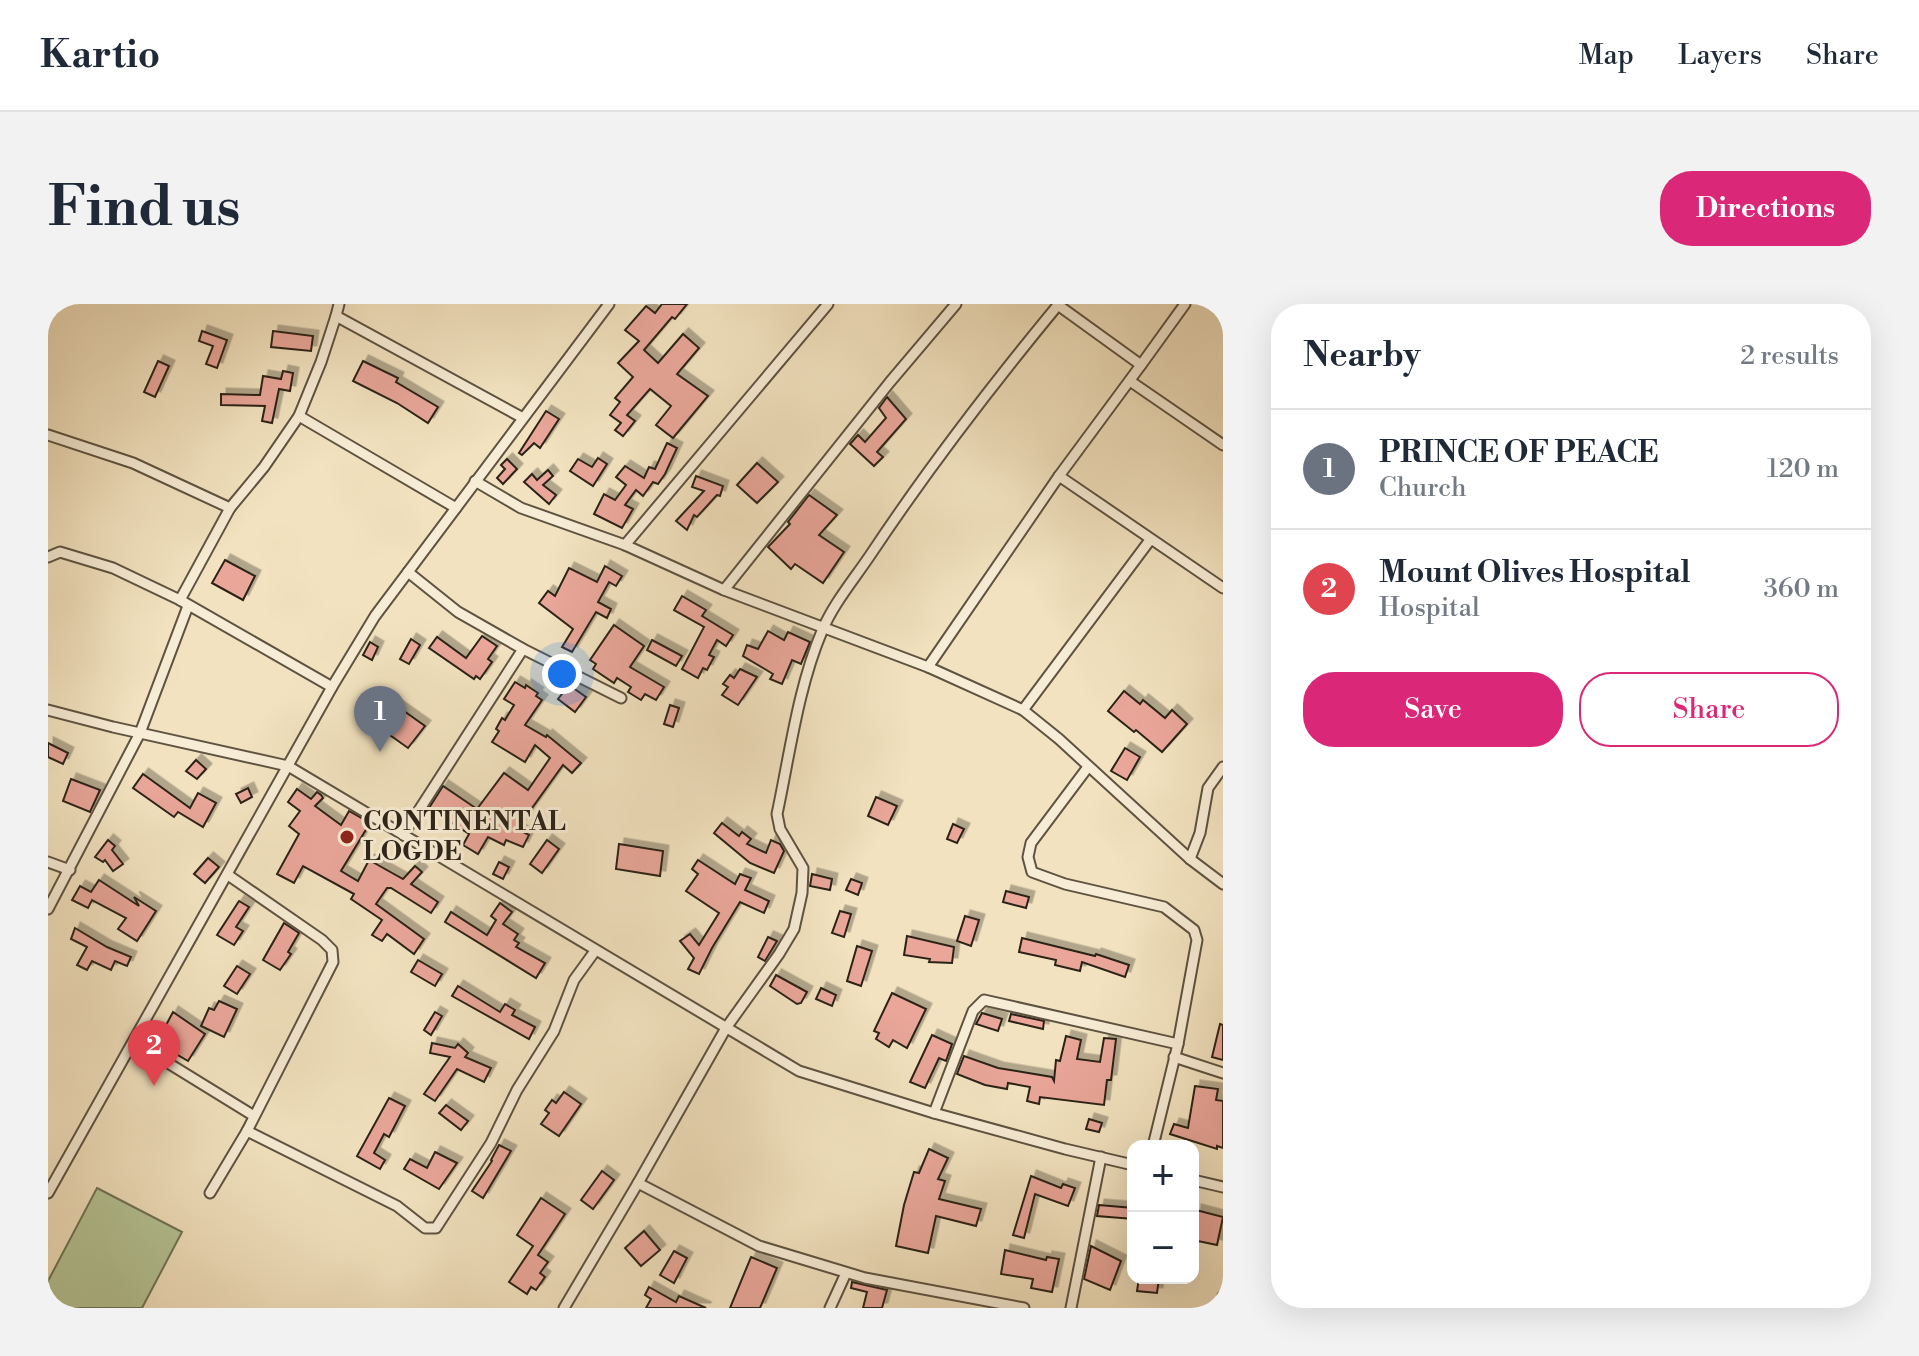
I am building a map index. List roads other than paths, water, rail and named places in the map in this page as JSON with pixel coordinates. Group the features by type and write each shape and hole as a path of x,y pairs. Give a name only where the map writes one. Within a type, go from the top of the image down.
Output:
{"street":[{"path":"48,909 140,733 184,603 230,508 264,467 299,416 321,362 339,304"},
{"path":"48,1193 332,687 375,616 609,304"},
{"path":"625,545 828,304"},
{"path":"724,590 956,304"},
{"path":"928,667 1059,476 1185,304"},
{"path":"1217,304 1223,308"},
{"path":"564,1308 726,1028 794,929 802,893 803,868 780,829 777,814 813,653 823,626 897,515 993,384 1058,305 1141,365"},
{"path":"336,316 523,418"},
{"path":"1130,381 1223,445"},
{"path":"299,416 456,508"},
{"path":"48,435 133,463 230,508"},
{"path":"1059,476 1223,588"},
{"path":"475,481 521,508 625,545 724,590 928,667 1023,710 1190,859 1223,884"},
{"path":"1023,710 1150,540"},
{"path":"48,557 60,552 113,568 184,603 332,687"},
{"path":"408,572 458,612 621,698"},
{"path":"403,835 523,649"},
{"path":"48,710 288,766 799,1071 934,1113 1127,1164"},
{"path":"1088,767 1031,843 1028,857 1032,872 1076,887 1164,907 1194,930 1197,940 1178,1044 1154,1140"},
{"path":"1190,859 1200,833 1208,788 1223,767"},
{"path":"48,862 70,870"},
{"path":"210,1193 247,1131 333,962 332,950 322,940 228,875"},
{"path":"247,1131 397,1206 425,1228 436,1228 491,1143 517,1090 554,1031 574,980 595,951"},
{"path":"934,1113 973,1011 984,1000 1178,1044"},
{"path":"134,1042 254,1116"},
{"path":"1174,1057 1223,1073"},
{"path":"1071,1308 1101,1157"},
{"path":"1199,1181 1223,1187"},
{"path":"638,1183 759,1246 846,1273 1024,1308"},
{"path":"830,1308 846,1273"},
{"path":"957,1308 961,1296"},
{"path":"1220,1308 1223,1296"}],"place":[{"name":"PRINCE OF PEACE","path":"380,752"},
{"name":"CONTINENTAL LOGDE","path":"347,837"},
{"name":"Mount Olives Hospital","path":"154,1086"}]}
